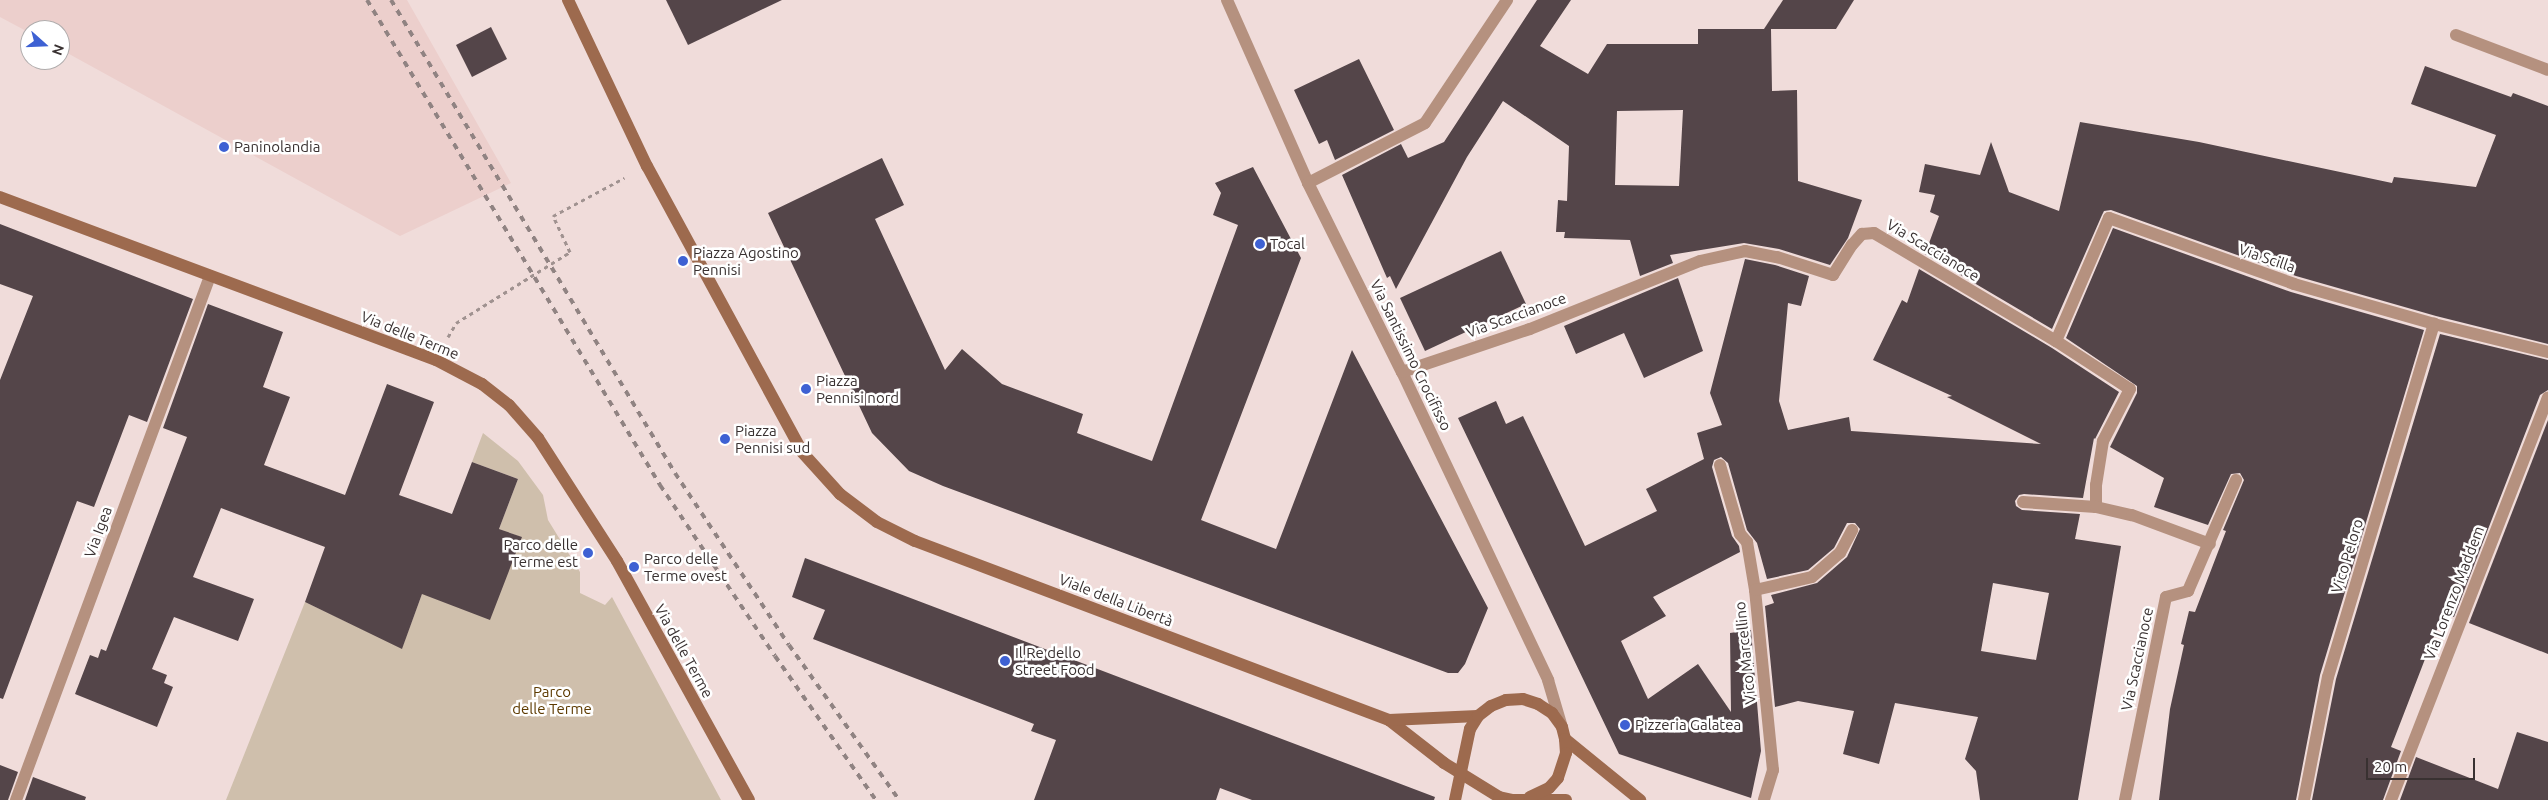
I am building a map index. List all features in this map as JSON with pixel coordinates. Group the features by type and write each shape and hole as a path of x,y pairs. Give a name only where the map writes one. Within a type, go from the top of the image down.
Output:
{"street":[{"name":"Viale della Libertà","path":"568,0 647,166 802,452 840,494 877,522 915,541 1389,720"},
{"name":"Via Santissimo Crocifisso","path":"1227,0 1308,183 1402,372 1548,680 1562,727"},
{"path":"1308,183 1425,123 1507,0"},
{"path":"2456,35 2548,70"},
{"name":"Via delle Terme","path":"0,197 436,360 482,384 509,405 538,438 618,562 749,800"},
{"name":"Via Scilla","path":"2056,341 2109,218 2294,284 2434,324 2548,352"},
{"name":"Via Scaccianoce","path":"1402,372 1530,329 1700,261 1745,251 1777,257 1833,275 1852,245 1862,234 1874,233 2056,341 2130,389 2104,441 2096,485 2096,508"},
{"name":"Via Igea","path":"16,800 210,276"},
{"name":"Vico Peloro","path":"2304,800 2328,677 2434,324"},
{"name":"Via Lorenzo Maddem","path":"2391,800 2548,398"},
{"name":"Vico Marcellino","path":"1720,465 1740,534 1747,542 1755,590 1773,770 1764,800"},
{"name":"Via Scaccianoce","path":"2124,800 2166,597 2188,591 2210,544 2236,480"},
{"path":"2023,502 2096,508 2132,515 2210,544"},
{"name":"Vico Marcellino","path":"1755,590 1812,577 1840,553 1852,530"},
{"path":"1454,800 1470,729 1478,716 1491,706 1506,700 1523,699 1538,704 1552,714 1562,727 1566,753 1558,778 1549,788 1525,799"},
{"path":"1389,720 1478,716"},
{"path":"1389,720 1487,791 1512,800 1566,800"},
{"path":"1565,740 1640,800"},
{"path":"1466,744 1470,770 1487,791"}],"path":[{"path":"456,323 570,252 553,216 647,166"}],"shaded area":[{"path":"0,0 407,0 511,183 400,236 70,54 70,20 20,20 20,28 0,17"}],"green space":[{"name":"Parco delle Terme","path":"483,433 518,461 543,495 548,520 580,572 580,593 605,605 612,597 721,800 226,800 305,602 402,648 422,594 521,537 499,529 518,479 472,462"}],"building":[{"path":"666,0 782,0 688,45"},
{"path":"1537,0 1571,0 1540,46 1588,74 1607,44 1698,44 1698,29 1771,29 1772,91 1797,90 1798,181 1862,200 1848,238 1830,265 1779,249 1744,243 1670,255 1673,263 1640,276 1630,240 1564,238 1565,232 1556,232 1558,200 1567,201 1569,146 1503,101 1467,157 1396,289 1390,276 1387,278 1342,175 1401,144 1408,158 1444,142","holes":["1683,110 1679,186 1615,185 1617,111"]},
{"path":"1783,0 1854,0 1836,29 1764,29"},
{"path":"491,27 507,59 472,77 456,45"},
{"path":"1359,59 1394,130 1335,160 1327,140 1319,144 1294,90"},
{"path":"2425,66 2511,97 2513,93 2548,106 2548,344 2436,316 2296,276 2111,210 2104,211 2102,215 2052,329 1925,254 1939,216 1930,212 1935,195 1919,192 1925,164 1980,175 1991,142 2009,192 2059,211 2080,122 2199,142 2392,183 2394,177 2476,187 2496,135 2411,104"},
{"path":"882,158 904,205 875,219 945,370 962,349 1002,384 1083,414 1077,433 1152,461 1238,225 1213,215 1221,193 1215,183 1253,167 1301,258 1201,520 1276,549 1352,350 1488,608 1465,664 1458,673 1448,673 943,486 909,471 872,433 768,213"},
{"path":"0,224 193,299 147,422 129,415 94,507 77,501 3,699 0,698 0,380 33,296 0,284"},
{"path":"2113,228 2291,292 2424,330 2320,675 2296,800 2159,800 2170,709 2184,645 2181,644 2189,611 2195,612 2226,531 2223,530 2244,480 2240,473 2231,474 2208,525 2154,507 2164,478 2110,447 2137,393 2137,386 2066,338"},
{"path":"1501,251 1526,304 1425,351 1400,298"},
{"path":"1745,259 1775,265 1809,276 1801,306 1788,303 1779,401 1788,430 1849,417 1851,431 2041,444 1947,397 1952,396 1873,360 1902,300 1907,303 1919,269 2052,348 2119,392 2094,438 2083,498 2024,494 2019,495 2015,501 2016,506 2022,510 2080,514 2075,539 2121,546 2078,800 1980,800 1976,771 1965,759 1978,717 1895,703 1879,764 1843,754 1854,711 1798,701 1775,707 1765,606 1774,603 1771,595 1817,583 1847,557 1860,529 1855,523 1847,523 1834,548 1808,570 1767,579 1757,543 1747,530 1728,463 1721,457 1714,460 1712,467 1732,536 1739,546 1740,552 1653,597 1666,616 1621,641 1648,699 1698,664 1731,712 1730,633 1751,630 1761,751 1751,798 1619,754 1458,418 1496,401 1506,424 1523,416 1585,546 1657,511 1646,489 1704,459 1697,433 1722,425 1710,393","holes":["1993,583 2049,593 2036,660 1981,651"]},
{"path":"1678,278 1703,351 1644,378 1624,333 1576,354 1564,326"},
{"path":"208,304 283,332 263,387 290,397 264,465 345,495 387,384 434,402 399,495 452,514 472,462 518,479 499,529 522,537 490,620 422,594 402,649 305,602 325,547 221,508 193,577 254,599 238,641 174,617 152,669 167,675 164,683 173,687 157,727 75,694 90,655 98,658 101,649 106,651 187,437 163,428"},
{"path":"2440,334 2548,360 2548,390 2540,395 2454,617 2444,613 2432,641 2391,747 2401,751 2383,800 2312,800 2336,679"},
{"path":"2548,420 2548,654 2469,623"},
{"path":"805,558 1435,797 1434,800 1252,800 1220,788 1216,800 1034,800 1056,740 1031,731 1034,724 813,639 825,610 792,597"},
{"path":"2517,732 2548,742 2548,800 2400,800 2416,757 2498,789"},
{"path":"0,765 18,772 8,800 0,800"},
{"path":"33,777 86,797 85,800 25,800"}],"railway":[{"path":"367,0 660,485 775,656 876,800"},
{"path":"391,0 675,473 789,645 899,800"}],"place":[{"name":"Paninolandia","path":"224,147"},
{"name":"Tocal","path":"1260,244"},
{"name":"Piazza Agostino Pennisi","path":"683,261"},
{"name":"Piazza Pennisi nord","path":"806,389"},
{"name":"Piazza Pennisi sud","path":"725,439"},
{"name":"Parco delle Terme est","path":"588,553"},
{"name":"Parco delle Terme ovest","path":"634,567"},
{"name":"Il Re dello Street Food","path":"1005,661"},
{"name":"Pizzeria Galatea","path":"1625,725"}]}
